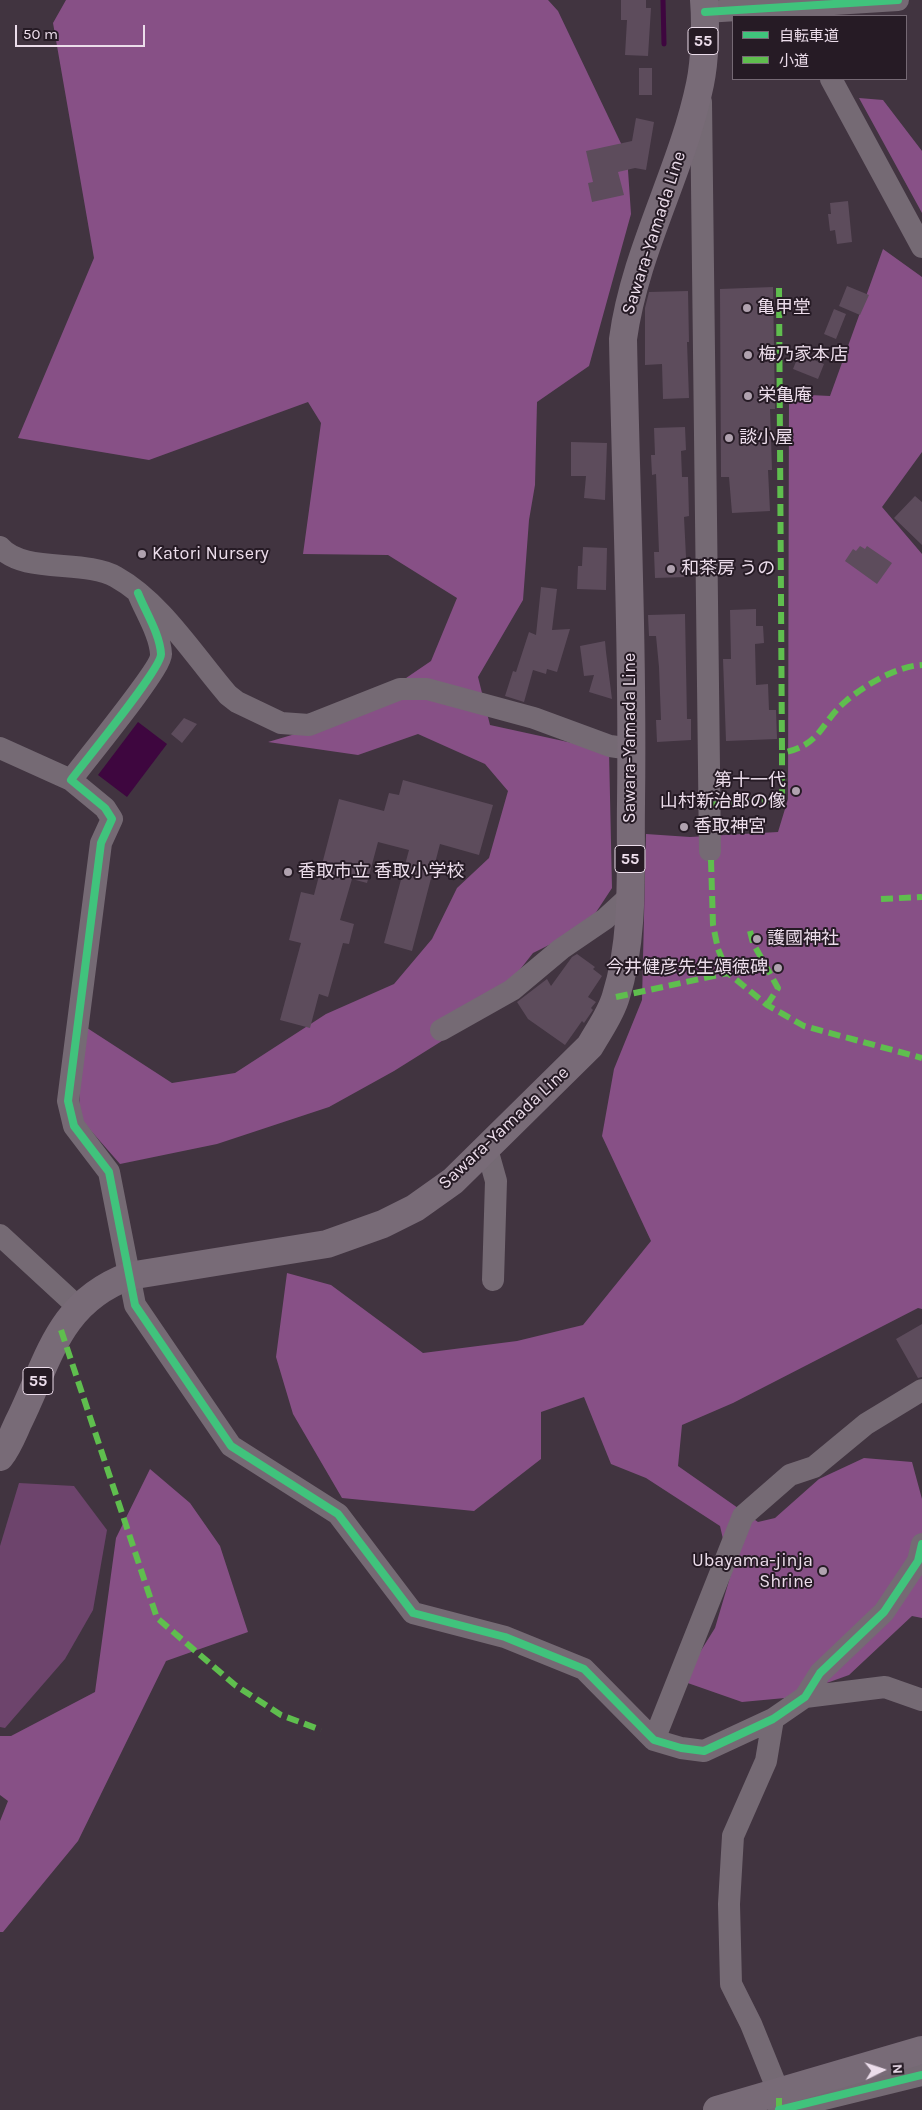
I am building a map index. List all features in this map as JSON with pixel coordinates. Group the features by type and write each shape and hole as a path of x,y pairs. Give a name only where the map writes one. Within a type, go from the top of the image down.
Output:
{"main road":[{"name":"Sawara-Yamada Line","path":"0,1456 21,1417 61,1330 78,1307 99,1290 129,1276 327,1244 384,1224 415,1208 452,1181 487,1149 590,1046 606,1020 616,997 625,955 630,896 631,749 623,339 628,304 687,132 700,82 704,6"},
{"path":"717,2110 779,2101 922,2050"}],"street":[{"path":"704,6 738,13 898,0"},
{"path":"832,80 922,247"},
{"path":"700,82 710,851"},
{"path":"0,547 4,552 19,559 100,570 116,577 138,593 164,618 228,695 237,702 281,723 309,725 400,689 426,689 534,718 610,746 631,749"},
{"path":"71,780 151,676 162,656 138,593"},
{"path":"0,748 71,780 105,808 112,819 101,843 68,1101 74,1126 109,1172 135,1305 231,1446 338,1514 413,1613 505,1637 584,1668 654,1740 681,1748 704,1751 773,1719 805,1697 820,1673 884,1612 918,1560 922,1544"},
{"path":"440,1030 512,990 561,949 605,919 630,896"},
{"path":"487,1149 496,1181 492,1280"},
{"path":"0,1235 78,1307"},
{"path":"654,1740 742,1516 790,1475 814,1467 866,1424 922,1390"},
{"path":"805,1697 884,1687 922,1700"},
{"path":"773,1719 766,1761 733,1836 729,1904 732,1984 751,2024 779,2101 922,2076"}],"shaded area":[{"path":"66,0 548,0 558,11 627,156 631,214 589,366 537,402 535,485 529,520 523,600 478,677 490,725 609,751 612,888 587,926 533,953 485,1014 394,1071 329,1107 217,1144 120,1164 79,1117 81,1024 172,1083 235,1073 326,1014 394,984 432,939 457,888 489,858 508,791 485,764 418,734 358,755 268,742 346,719 431,661 457,598 388,555 303,554 321,423 308,402 149,460 18,438 94,258 53,23"},
{"path":"859,98 883,100 922,151 922,213"},
{"path":"883,249 922,277 922,452 882,507 922,554 922,1309 918,1308 733,1403 682,1425 678,1466 758,1522 775,1518 819,1479 864,1458 912,1462 922,1499 922,1618 912,1616 849,1675 785,1698 742,1702 682,1681 715,1628 731,1574 720,1526 646,1478 611,1464 584,1397 541,1412 541,1459 474,1511 342,1498 293,1414 276,1357 287,1273 331,1285 423,1353 517,1341 583,1325 651,1241 602,1136 614,1069 642,1000 646,834 690,837 778,832 788,799 789,394 830,396"},
{"path":"138,722 167,744 127,797 98,775"},
{"path":"150,1469 190,1503 220,1546 248,1632 166,1661 78,1841 3,1932 0,1932 0,1821 8,1801 0,1795 0,1736 11,1736 95,1692 116,1538"},
{"path":"19,1483 74,1486 107,1530 93,1610 65,1659 5,1728 0,1727 0,1546"}],"building":[{"path":"621,0 646,0 646,8 651,8 648,56 625,55 627,20 621,20"},
{"path":"639,68 652,68 652,95 639,95"},
{"path":"636,118 654,122 646,170 635,168 618,172 624,195 592,202 588,183 593,182 586,151 632,141"},
{"path":"848,201 852,242 837,244 835,230 830,231 828,214 831,214 830,203"},
{"path":"847,286 869,295 860,315 839,306"},
{"path":"773,287 775,409 770,409 772,470 768,470 770,511 732,513 729,477 721,477 720,289"},
{"path":"688,291 689,398 663,399 662,364 645,365 645,308 649,292"},
{"path":"834,309 846,314 836,339 824,334"},
{"path":"799,354 824,364 818,379 793,369"},
{"path":"685,427 686,450 681,451 682,477 688,477 689,516 684,517 687,577 655,578 654,552 659,552 656,474 652,475 651,455 655,455 654,428"},
{"path":"571,442 607,443 605,500 584,498 586,476 571,476"},
{"path":"915,496 922,502 922,545 894,518"},
{"path":"860,546 865,549 867,546 892,563 877,584 845,561 853,549 856,551"},
{"path":"583,547 607,548 606,590 577,589 578,566 582,566"},
{"path":"541,587 557,589 552,630 570,629 557,672 547,669 546,674 533,670 524,702 505,696 513,671 516,672 529,632 536,635"},
{"path":"756,609 756,626 763,626 764,643 755,644 756,685 768,684 769,710 776,710 777,739 726,741 723,659 731,659 730,610"},
{"path":"685,614 687,719 691,719 691,740 657,742 656,720 661,720 659,667 656,636 649,636 648,615"},
{"path":"605,641 612,699 589,692 594,675 584,676 580,646"},
{"path":"184,718 197,724 182,743 171,734"},
{"path":"403,780 493,805 479,855 440,844 412,951 384,943 409,850 378,842 367,883 352,879 340,920 354,924 349,944 343,943 328,997 319,994 310,1028 280,1020 301,943 289,940 301,892 314,895 339,799 384,811 389,793 399,795"},
{"path":"577,954 595,967 593,969 602,976 588,997 596,1002 591,1008 593,1010 584,1023 582,1021 565,1045 528,1019 517,1002 547,979 551,986 572,957"},
{"path":"922,1324 922,1377 918,1378 896,1339"}],"waterway":[{"path":"663,0 664,44"}],"marked path":[{"path":"779,288 782,753"},
{"path":"708,805 782,799 782,753 805,745 813,739 837,710 862,689 882,677 902,669 922,665"},
{"path":"711,860 713,925 718,949 728,973 767,1005 804,1026 922,1058"},
{"path":"881,899 922,897"},
{"path":"750,931 753,943 778,988 767,1005"},
{"path":"616,997 728,973"},
{"path":"61,1330 157,1618 235,1685 281,1715 321,1730"},
{"path":"779,2093 779,2110"}],"cycle path":[{"path":"705,12 898,0"},
{"path":"138,593 158,639 161,654 158,663 71,780 105,808 112,819 101,843 68,1101 74,1126 109,1172 135,1305 231,1446 338,1514 413,1613 505,1637 584,1669 654,1740 681,1748 704,1751 773,1719 805,1697 820,1673 884,1612 918,1561 922,1544"},
{"path":"779,2110 922,2075"}],"place":[{"name":"亀甲堂","path":"747,308"},
{"name":"梅乃家本店","path":"748,355"},
{"name":"栄亀庵","path":"748,396"},
{"name":"談小屋","path":"729,438"},
{"name":"Katori Nursery","path":"142,554"},
{"name":"和茶房 うの","path":"671,569"},
{"name":"第十一代 山村新治郎の像","path":"796,791"},
{"name":"香取神宮","path":"684,827"},
{"name":"香取市立 香取小学校","path":"288,872"},
{"name":"護國神社","path":"757,939"},
{"name":"今井健彦先生頌徳碑","path":"778,968"},
{"name":"Ubayama-jinja Shrine","path":"823,1571"}]}
